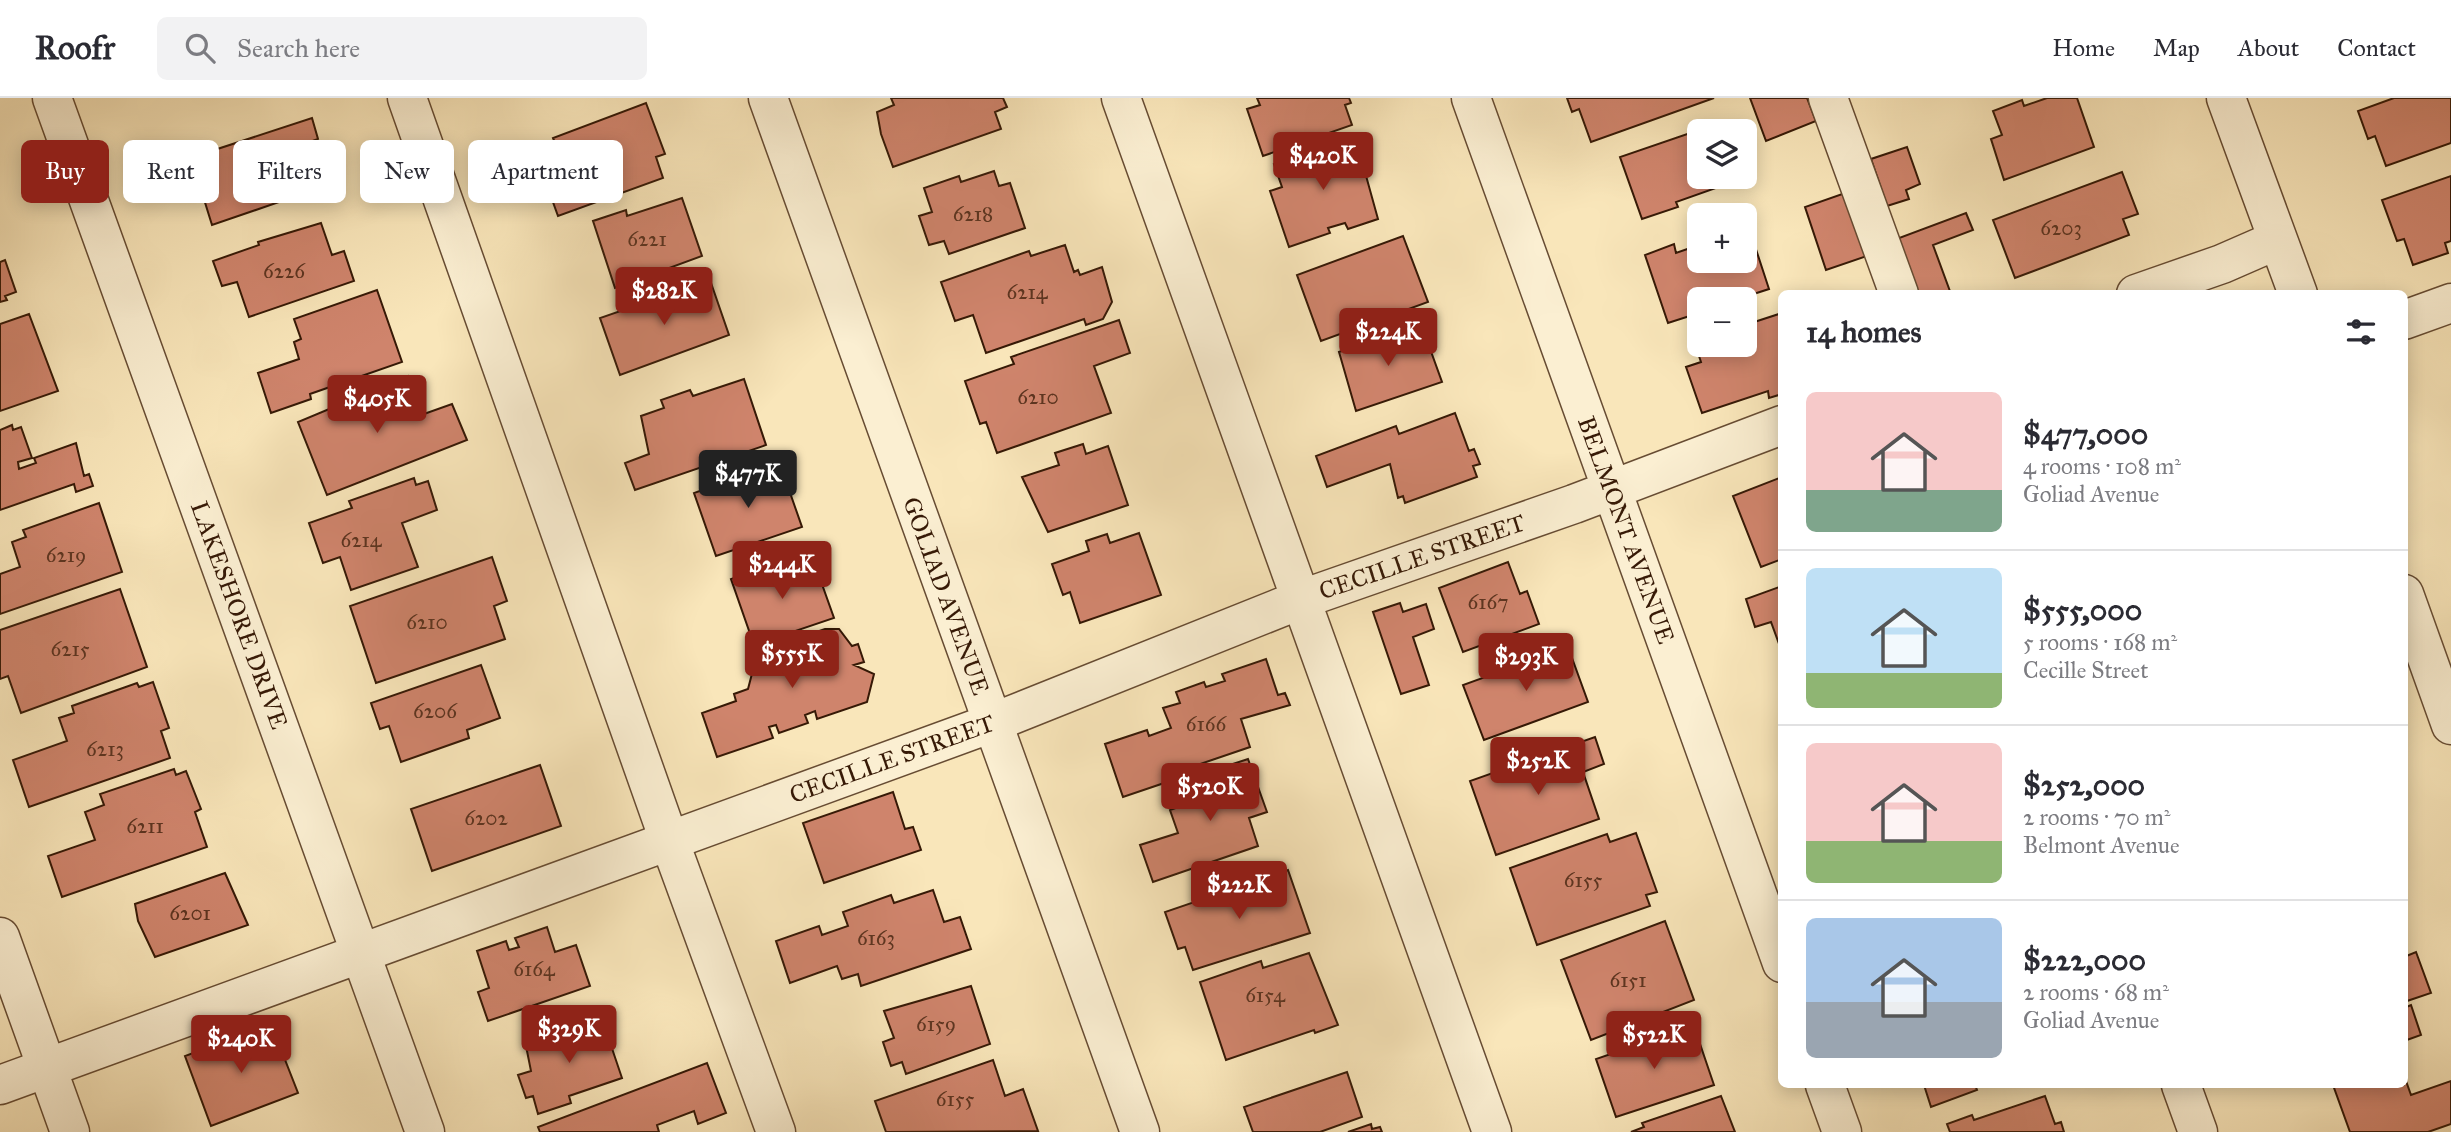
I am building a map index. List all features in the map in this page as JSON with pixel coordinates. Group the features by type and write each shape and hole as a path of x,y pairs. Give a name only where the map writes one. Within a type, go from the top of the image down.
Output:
{"street":[{"name":"LAKESHORE DRIVE","path":"52,98 425,1132"},
{"path":"407,98 669,841 776,1132"},
{"name":"GOLIAD AVENUE","path":"768,98 1140,1132"},
{"path":"1121,98 1492,1132"},
{"name":"BELMONT AVENUE","path":"1471,98 1778,952"},
{"path":"1828,98 1898,290"},
{"path":"2226,98 2296,290"},
{"path":"2147,290 2222,264 2277,240"},
{"path":"2408,319 2451,303"},
{"name":"CECILLE STREET","path":"0,1085 992,723 1301,599 1612,490 1778,427"},
{"path":"2408,605 2451,725"},
{"path":"0,937 70,1132"},
{"path":"1826,1088 1842,1132"},
{"path":"2183,1088 2198,1132"}],"building":[{"path":"891,98 1003,98 1007,107 995,112 1001,129 893,167 881,134 877,112 894,105"},
{"path":"1257,98 1349,98 1351,103 1345,105 1352,125 1263,156 1247,109 1260,105"},
{"path":"1567,98 1714,98 1591,142 1579,109 1572,112"},
{"path":"1750,98 1807,98 1816,121 1766,141"},
{"path":"2047,98 2077,98 2094,147 2004,180 1991,139 2002,135 1993,111 2022,100 2024,106"},
{"path":"2394,98 2451,98 2451,143 2386,166 2375,136 2368,139 2358,111"},
{"path":"646,103 665,154 656,157 663,178 623,192 623,140 553,138"},
{"path":"312,118 318,139 315,140 245,140"},
{"path":"1687,134 1687,189 1713,189 1676,202 1678,207 1642,219 1620,157"},
{"path":"1355,136 1378,219 1348,229 1345,223 1328,228 1330,233 1289,247 1270,191 1282,187 1274,164"},
{"path":"233,144 233,203 276,203 212,225 205,203 219,203 219,148"},
{"path":"1907,147 1920,184 1906,190 1909,199 1887,206 1871,159"},
{"path":"994,171 999,186 1010,183 1025,228 949,254 944,241 929,245 919,216 932,212 924,188 959,176 961,182"},
{"path":"2122,172 2138,214 2123,219 2129,235 2015,278 1993,220"},
{"path":"2451,176 2451,241 2445,243 2448,253 2413,265 2404,239 2397,241 2382,200"},
{"path":"1848,192 1870,255 1826,270 1805,207"},
{"path":"682,198 702,256 615,288 593,221 626,210 627,216"},
{"path":"553,203 594,203 558,216"},
{"path":"1966,213 1973,230 1933,245 1950,290 1909,290 1891,241"},
{"path":"321,223 332,255 344,251 354,281 249,317 237,282 222,286 213,261 259,245 258,242"},
{"path":"1403,236 1428,302 1321,341 1297,275"},
{"path":"1674,244 1676,253 1687,249 1687,273 1757,273 1757,252 1769,289 1757,293 1757,287 1687,287 1687,317 1668,323 1645,255"},
{"path":"1065,245 1074,272 1078,270 1080,275 1102,267 1112,302 1103,319 1086,325 1084,319 986,353 973,315 955,321 941,282 1029,251 1031,256"},
{"path":"5,260 16,292 5,296 7,300 0,302 0,262"},
{"path":"710,280 729,335 620,375 600,318"},
{"path":"377,290 402,362 310,394 311,399 271,413 258,373 299,359 294,342 301,339 294,319"},
{"path":"29,314 58,391 0,411 0,324"},
{"path":"1778,314 1778,395 1769,398 1768,391 1702,413 1686,367 1701,362 1699,357 1757,357 1757,321"},
{"path":"1119,320 1130,353 1094,366 1111,413 997,453 986,422 980,424 965,381 1014,364 1011,357"},
{"path":"1412,326 1420,349 1429,346 1442,382 1356,411 1339,352"},
{"path":"408,376 424,414 452,404 467,440 327,495 298,422"},
{"path":"744,379 766,445 635,490 625,463 649,454 641,416 664,408 661,400 690,390 693,396"},
{"path":"1455,413 1469,451 1474,449 1480,464 1473,466 1477,477 1405,503 1403,496 1398,498 1390,464 1327,487 1316,456 1396,426 1399,434"},
{"path":"12,425 13,430 21,427 32,458 18,462 19,469 36,463 34,458 76,443 84,476 89,474 93,486 76,492 74,484 0,510 0,430"},
{"path":"1083,444 1086,454 1108,446 1128,505 1048,532 1022,477 1059,465 1055,453"},
{"path":"780,464 802,527 716,556 694,493 727,481 729,485"},
{"path":"414,478 416,485 428,481 437,510 402,523 418,567 351,590 340,557 323,563 309,523 352,508 349,501"},
{"path":"1778,479 1778,561 1761,567 1733,496"},
{"path":"99,503 122,572 0,614 0,574 20,567 12,542 26,537 23,530"},
{"path":"1139,533 1161,595 1080,623 1070,592 1063,595 1052,564 1089,551 1086,541 1107,534 1110,543"},
{"path":"492,557 507,601 494,606 505,639 376,683 350,606"},
{"path":"813,559 834,618 754,645 731,579 760,569 763,577"},
{"path":"1508,562 1520,594 1527,591 1539,624 1463,652 1439,588"},
{"path":"1778,587 1778,641 1771,622 1755,627 1746,599"},
{"path":"120,589 147,667 21,713 8,676 0,679 0,630"},
{"path":"1400,603 1403,612 1426,604 1434,629 1413,637 1429,685 1401,694 1373,612"},
{"path":"825,629 839,629 852,646 858,644 864,662 854,665 874,674 867,702 817,719 815,711 805,715 808,723 779,733 776,725 769,727 773,738 717,757 702,713 736,701 734,694 748,689 754,666 764,650"},
{"path":"1568,647 1588,702 1484,740 1463,685"},
{"path":"1266,659 1278,695 1285,693 1290,705 1241,719 1250,747 1168,775 1170,781 1123,797 1105,744 1147,730 1149,736 1171,728 1163,708 1180,703 1176,692 1204,682 1206,687 1225,681 1222,674"},
{"path":"481,665 500,718 467,730 469,738 401,762 389,726 380,729 371,703"},
{"path":"153,682 169,728 161,731 170,758 29,807 13,760 67,741 59,718 74,713 72,706 137,683 139,687"},
{"path":"1595,737 1604,764 1583,772 1599,819 1496,855 1470,781"},
{"path":"1248,759 1267,812 1249,818 1258,846 1153,882 1140,845 1178,833 1170,810 1204,798 1196,776"},
{"path":"540,765 561,826 432,871 411,809"},
{"path":"174,769 176,775 186,771 201,809 195,812 207,847 62,897 48,856 95,840 85,812 104,805 100,794"},
{"path":"893,792 905,829 913,827 921,850 824,883 803,823"},
{"path":"1636,833 1657,892 1646,895 1650,906 1537,945 1510,868 1607,834 1610,842"},
{"path":"1288,870 1310,933 1193,970 1185,947 1178,949 1165,912"},
{"path":"225,873 248,925 155,957 138,921 135,904"},
{"path":"933,890 944,922 960,917 971,949 861,986 858,974 842,979 837,966 790,983 776,941 819,926 822,935 848,926 843,912 891,895 894,903"},
{"path":"1665,921 1694,1000 1591,1040 1561,960"},
{"path":"547,927 555,952 576,945 590,986 488,1021 478,992 489,988 477,951 506,941 509,950 519,947 515,938"},
{"path":"2416,952 2431,993 2408,1001 2408,955"},
{"path":"1309,953 1338,1025 1315,1033 1314,1030 1226,1060 1200,982 1261,961 1263,968"},
{"path":"971,986 990,1044 906,1074 902,1062 891,1066 883,1042 894,1038 884,1011"},
{"path":"2411,1005 2421,1035 2408,1040 2408,1006"},
{"path":"601,1016 622,1078 569,1096 571,1103 538,1114 533,1096 526,1098 518,1075 531,1071 526,1046 565,1033 569,1036 567,1027"},
{"path":"1676,1023 1685,1048 1700,1044 1714,1085 1616,1117 1596,1059 1637,1045 1634,1038"},
{"path":"271,1024 298,1093 211,1126 185,1056"},
{"path":"993,1060 1005,1096 1023,1089 1038,1131 886,1132 875,1101"},
{"path":"707,1063 726,1113 698,1124 694,1111 657,1125 659,1132 540,1132 538,1127"},
{"path":"1347,1072 1362,1117 1320,1132 1253,1132 1244,1107"},
{"path":"2451,1081 2451,1124 2428,1132 2350,1132 2334,1088 2408,1087 2411,1095"},
{"path":"1925,1088 1977,1090 1931,1107"},
{"path":"1721,1096 1735,1132 1631,1132 1644,1127 1642,1123"},
{"path":"2045,1096 2055,1124 2061,1122 2064,1132 1950,1132 1947,1124 1972,1115 1974,1120"},
{"path":"1371,1124 1372,1129 1380,1127 1382,1132 1348,1132"}]}
